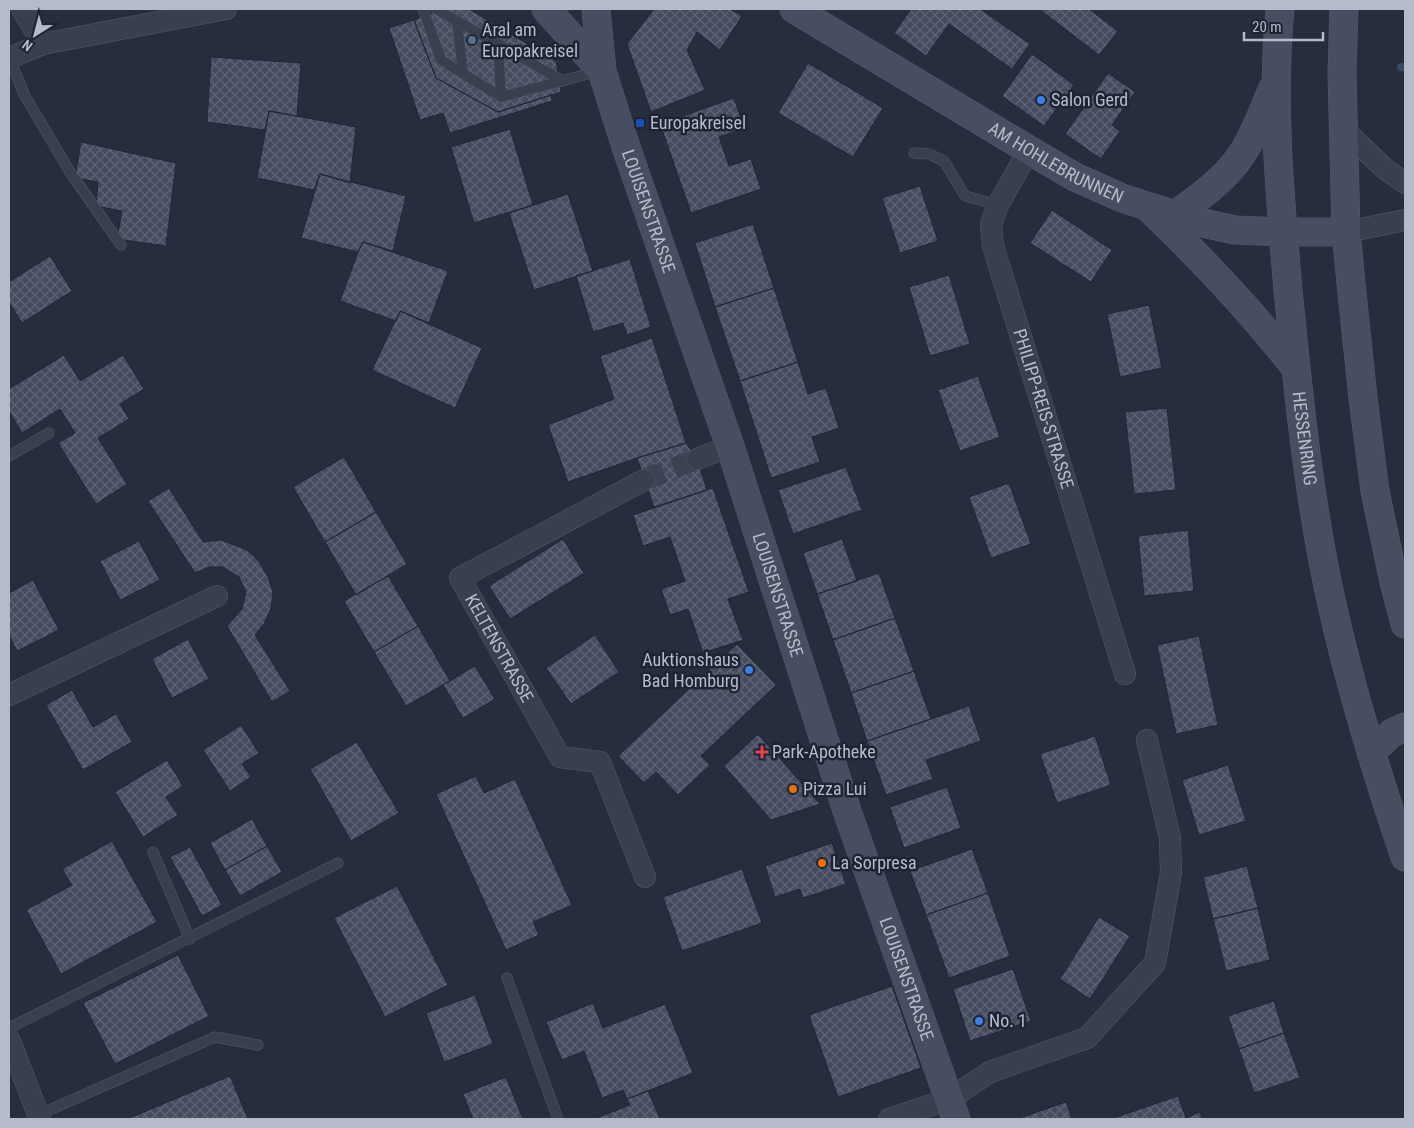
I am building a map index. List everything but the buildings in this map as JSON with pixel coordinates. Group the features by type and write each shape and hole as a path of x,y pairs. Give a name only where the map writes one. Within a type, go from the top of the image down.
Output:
{"street":[{"path":"22,9 43,44"},
{"path":"9,58 43,44 226,9"},
{"name":"LOUISENSTRASSE","path":"546,9 602,70"},
{"name":"LOUISENSTRASSE","path":"596,9 602,70 629,156 730,446 848,811 952,1109"},
{"name":"AM HOHLEBRUNNEN","path":"794,9 1075,177 1122,198 1175,216 1235,230 1346,232"},
{"name":"HESSENRING","path":"1280,9 1276,48 1279,189 1295,367 1308,465 1323,560 1338,633 1371,752 1405,857"},
{"path":"1344,9 1342,73 1346,232 1363,398 1375,491 1405,624"},
{"path":"1175,216 1211,189 1229,170 1249,143 1277,80"},
{"path":"1343,129 1385,170 1405,183"},
{"name":"PHILIPP-REIS-STRASSE","path":"1029,150 998,205 991,224 993,246 1125,674"},
{"path":"1146,206 1200,257 1268,332 1295,367"},
{"path":"1346,232 1405,220"},
{"path":"697,458 730,446"},
{"name":"KELTENSTRASSE","path":"644,480 460,578 560,757 600,762 645,877"},
{"path":"9,695 218,596"},
{"path":"1371,752 1392,733 1405,727"},
{"path":"889,1119 952,1109 990,1072 1087,1038 1155,963 1171,873 1170,838 1147,740"},
{"path":"9,1039 39,1117"}],"lane":[{"path":"423,9 441,60 502,97 602,70"},
{"path":"436,9 563,81"},
{"path":"457,21 463,74"},
{"path":"498,44 502,97"},
{"path":"9,58 25,96 70,172 121,245"},
{"path":"914,153 929,154 944,161 965,196 998,205"},
{"path":"9,456 49,433"},
{"path":"153,852 190,939"},
{"path":"9,1028 190,939 338,863"},
{"path":"507,978 558,1119"},
{"path":"39,1117 215,1037 258,1045"}],"tunnel":[{"path":"644,480 697,459"}],"place":[{"name":"Aral am Europakreisel","path":"472,40"},
{"name":"Salon Gerd","path":"1041,100"},
{"name":"Europakreisel","path":"640,123"},
{"name":"Auktionshaus Bad Homburg","path":"749,670"},
{"name":"Park-Apotheke","path":"762,752"},
{"name":"Pizza Lui","path":"793,789"},
{"name":"La Sorpresa","path":"822,863"},
{"name":"No. 1","path":"979,1021"}]}
